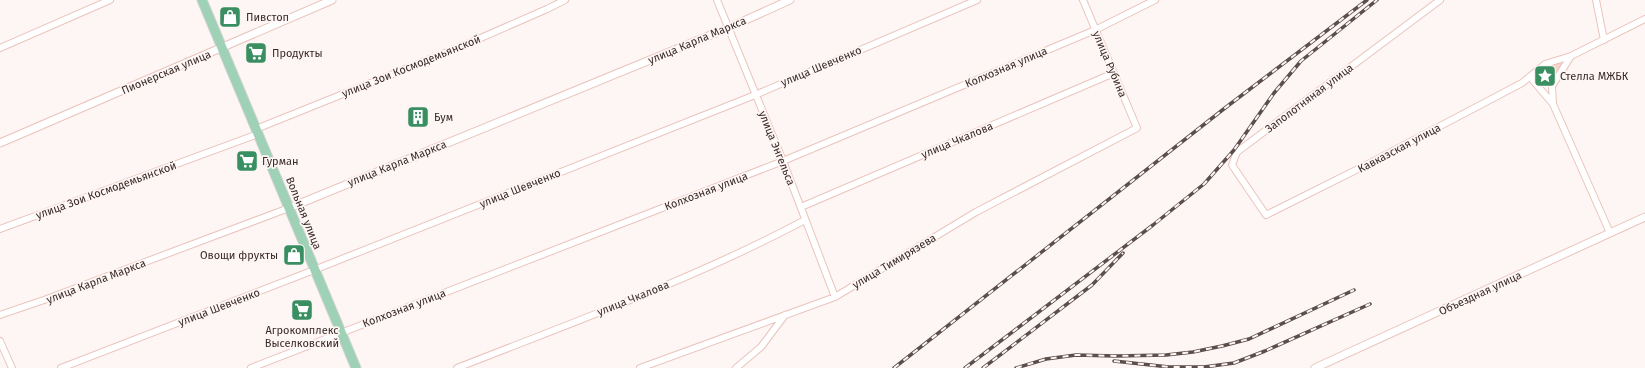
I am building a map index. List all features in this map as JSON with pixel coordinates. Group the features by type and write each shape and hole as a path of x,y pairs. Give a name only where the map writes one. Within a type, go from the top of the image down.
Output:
{"main road":[{"name":"Вольная улица","path":"202,0 356,368"}],"street":[{"path":"0,48 110,0"},
{"name":"Пионерская улица","path":"0,143 332,0"},
{"name":"улица Зои Космодемьянской","path":"0,229 257,132 460,47 548,9 565,0"},
{"name":"улица Энгельса","path":"717,0 783,161 835,297"},
{"name":"улица Карла Маркса","path":"0,315 44,300 289,208 728,28 790,0"},
{"name":"улица Шевченко","path":"61,368 314,270 755,94 977,0"},
{"name":"улица Рубина","path":"1083,0 1137,128"},
{"name":"Колхозная улица","path":"251,368 783,161 1095,30 1155,0"},
{"name":"Заполотняная улица","path":"1266,215 1232,165 1237,152 1440,0"},
{"path":"1596,0 1604,40"},
{"name":"Кавказская улица","path":"1266,215 1382,157 1522,83 1545,64 1571,56 1645,19"},
{"path":"1553,104 1552,86 1571,56"},
{"name":"улица Чкалова","path":"801,207 1114,73"},
{"path":"1530,77 1553,104 1610,233"},
{"name":"улица Тимирязева","path":"640,368 835,297 976,212 1137,128"},
{"name":"Объездная улица","path":"1315,368 1645,217"},
{"name":"улица Чкалова","path":"457,368 672,283 762,243 805,220"},
{"path":"736,368 761,347 785,315"},
{"path":"0,341 12,368"}],"green space":[{"path":"1564,59 1566,60 1548,82 1544,83 1539,80 1539,74 1543,69"}],"railway":[{"path":"894,368 1225,108 1367,0"},
{"path":"965,368 1153,225 1204,184 1234,150 1274,93 1301,61 1377,0"},
{"path":"983,368 1092,285 1123,253"},
{"path":"1016,368 1046,359 1076,355 1166,355 1193,352 1222,346 1249,339 1354,290"},
{"path":"1114,361 1169,367 1204,367 1234,363 1265,351 1370,304"}],"place":[{"name":"Пивстоп","path":"230,17"},
{"name":"Продукты","path":"256,53"},
{"name":"Стелла МЖБК","path":"1545,76"},
{"name":"Бум","path":"418,117"},
{"name":"Гурман","path":"247,161"},
{"name":"Овощи фрукты","path":"294,255"},
{"name":"Агрокомплекс Выселковский","path":"302,310"}]}
